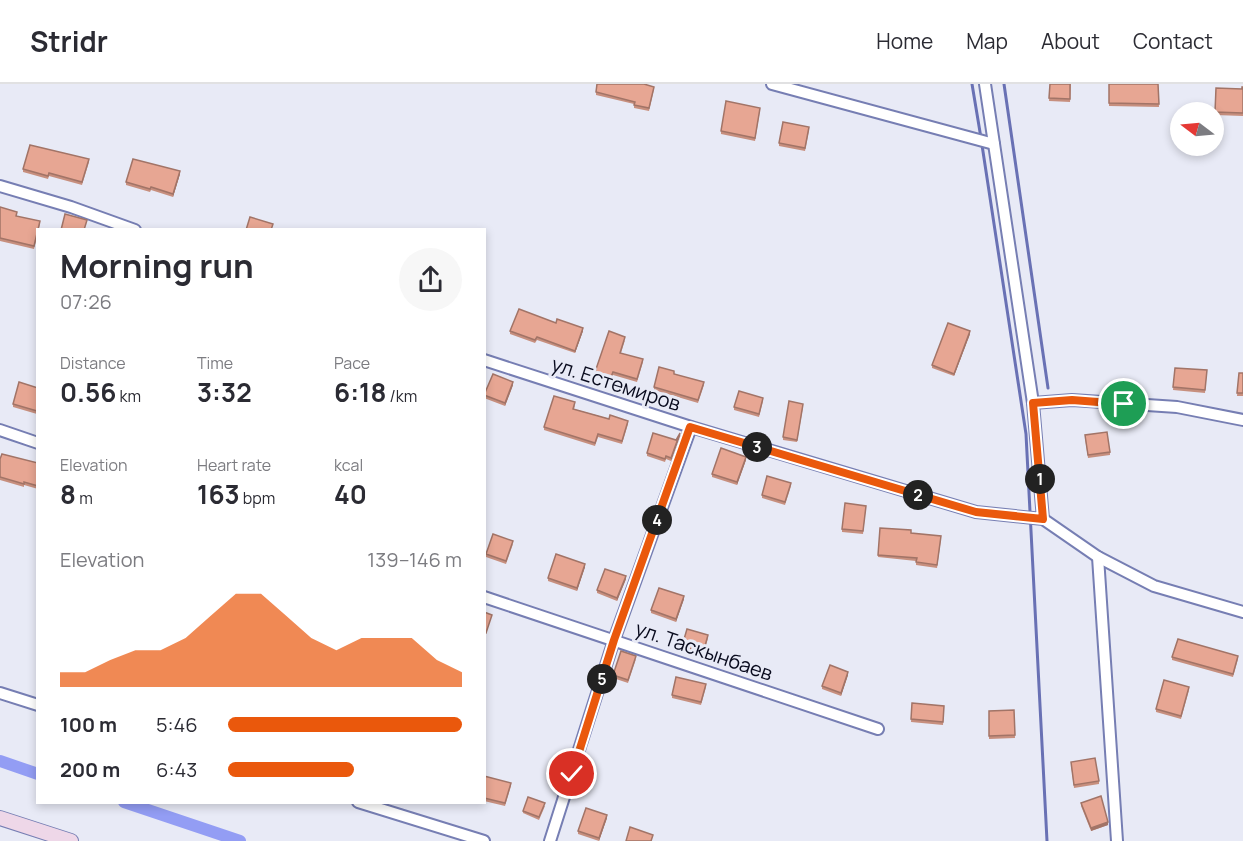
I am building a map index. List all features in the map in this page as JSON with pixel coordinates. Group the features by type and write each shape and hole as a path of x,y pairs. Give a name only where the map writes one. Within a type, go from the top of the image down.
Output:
{"main road":[{"path":"0,818 71,841"}],"street":[{"path":"772,84 994,144"},
{"path":"984,84 1033,403 1043,519"},
{"path":"0,186 71,207 129,228"},
{"name":"ул. Естемиров","path":"486,361 690,427 976,512 1043,519 1098,557 1154,586 1243,612"},
{"path":"1033,403 1072,400 1177,407 1243,420"},
{"path":"550,841 614,640 690,427"},
{"path":"0,430 36,442"},
{"path":"1098,557 1117,841"},
{"name":"ул. Таскынбаев","path":"486,598 879,729"},
{"path":"0,693 36,704"},
{"path":"364,804 484,841"}],"building":[{"path":"597,84 644,84 654,87 649,108 596,92"},
{"path":"1050,84 1070,84 1070,99 1049,98"},
{"path":"1109,84 1158,84 1159,104 1109,103"},
{"path":"1243,87 1243,113 1224,112 1224,102 1215,102 1216,88 1242,89"},
{"path":"726,101 760,108 755,138 721,131"},
{"path":"783,122 809,127 805,148 779,143"},
{"path":"30,145 89,159 82,182 23,169"},
{"path":"133,159 180,171 173,194 126,182"},
{"path":"0,207 17,212 16,216 40,221 38,228 36,228 34,246 0,238"},
{"path":"65,214 87,220 85,228 62,228"},
{"path":"250,217 273,224 272,228 247,228"},
{"path":"519,309 556,323 557,319 583,328 575,351 537,337 535,340 510,331"},
{"path":"948,323 970,331 954,374 932,365"},
{"path":"609,331 625,337 620,353 643,359 637,379 613,372 611,377 595,372"},
{"path":"659,367 674,371 674,374 704,382 698,400 654,387"},
{"path":"1175,368 1207,370 1205,390 1173,387"},
{"path":"1239,373 1243,373 1243,393 1237,393"},
{"path":"493,374 513,382 505,403 486,396"},
{"path":"19,382 36,387 36,411 13,404"},
{"path":"739,391 763,398 759,414 734,407"},
{"path":"554,396 575,402 573,409 609,419 610,415 628,421 622,441 598,434 595,443 544,427"},
{"path":"789,401 803,404 797,440 783,437"},
{"path":"1107,432 1110,452 1088,455 1085,435"},
{"path":"653,433 676,440 680,433 671,458 666,456 665,459 647,453"},
{"path":"721,448 746,457 737,482 712,474"},
{"path":"2,454 36,462 36,485 0,477"},
{"path":"767,476 791,483 785,502 762,495"},
{"path":"845,503 866,506 863,531 842,529"},
{"path":"880,528 911,530 911,533 941,536 937,565 916,562 917,558 878,555"},
{"path":"493,534 513,541 506,561 486,554"},
{"path":"556,554 585,564 577,588 548,578"},
{"path":"605,569 626,576 617,598 597,590"},
{"path":"659,588 684,596 676,619 651,610"},
{"path":"486,613 492,615 486,633"},
{"path":"687,629 708,635 703,653 682,646"},
{"path":"1178,639 1238,656 1233,674 1172,657"},
{"path":"621,651 636,656 628,680 613,675"},
{"path":"830,665 848,672 841,693 822,686"},
{"path":"676,677 706,684 701,702 672,695"},
{"path":"1164,680 1189,687 1181,716 1156,709"},
{"path":"912,703 944,706 943,722 911,719"},
{"path":"1014,710 1015,735 989,736 989,711"},
{"path":"1095,758 1099,781 1074,785 1071,762"},
{"path":"486,777 511,783 505,803 486,798"},
{"path":"1101,796 1108,822 1091,828 1081,803"},
{"path":"528,797 545,803 539,817 523,811"},
{"path":"586,808 607,815 599,838 578,831"},
{"path":"630,827 653,835 651,841 626,841"}],"waterway":[{"path":"972,84 981,138"},
{"path":"1004,84 1048,388"},
{"path":"982,145 1026,434 1047,841"},
{"path":"0,761 36,773"},
{"path":"130,804 240,841"}],"route":[{"path":"572,774 614,640 690,427 976,512 1043,519 1033,403 1072,400 1124,404"}]}
